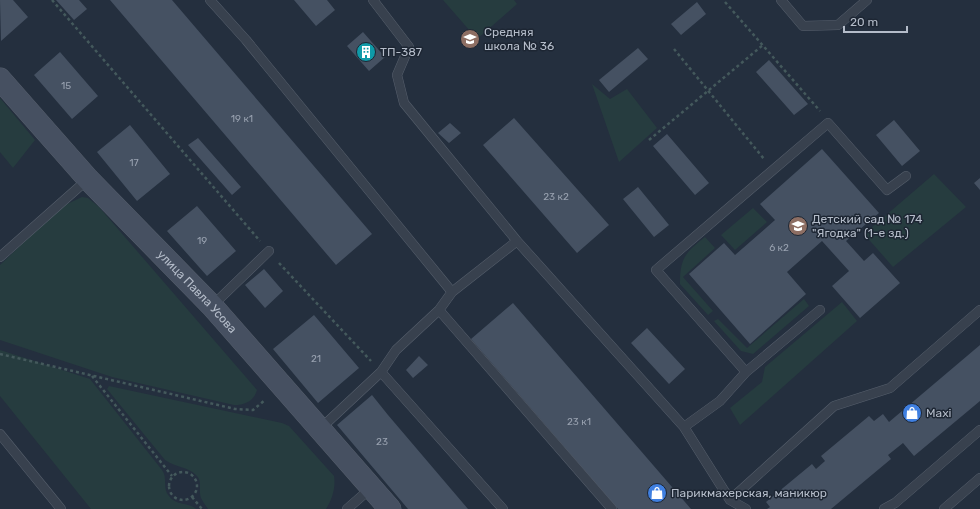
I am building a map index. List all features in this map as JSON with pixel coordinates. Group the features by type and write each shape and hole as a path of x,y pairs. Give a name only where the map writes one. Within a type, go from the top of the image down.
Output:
{"street":[{"name":"улица Павла Усова","path":"0,79 88,179 212,306 390,509"}],"lane":[{"path":"210,0 246,40 452,292"},
{"path":"373,0 408,47 397,76 404,103 517,241 684,427 730,500 746,509"},
{"path":"781,0 803,26 838,25 867,0"},
{"path":"746,372 656,270 828,123 887,190 906,176"},
{"path":"0,257 88,179"},
{"path":"320,429 381,372 396,350 439,310 452,292 517,241"},
{"path":"212,306 269,252"},
{"path":"439,310 612,509"},
{"path":"684,427 720,401 746,372 820,310"},
{"path":"730,500 834,406 890,388 980,310"},
{"path":"381,372 503,509"},
{"path":"884,509 895,503 980,430"},
{"path":"0,434 61,509"},
{"path":"944,509 980,478"},
{"path":"347,509 371,488"}],"path":[{"path":"52,0 269,252 381,372"},
{"path":"725,2 828,123"},
{"path":"650,140 707,90 763,45"},
{"path":"674,49 773,170"},
{"path":"0,354 235,409 253,410 267,398"},
{"path":"92,375 172,476"},
{"path":"179,472 191,474 197,485 192,496 180,500 172,496 168,488 172,476 179,472"},
{"path":"192,496 202,509"}],"green space":[{"path":"443,0 514,0 517,4 477,39"},
{"path":"592,84 610,99 627,89 657,128 619,162"},
{"path":"0,98 35,140 13,168 0,152"},
{"path":"934,174 966,207 893,267 864,234"},
{"path":"82,197 88,198 99,207 257,390 256,394 251,400 242,404 234,405 112,377 0,340 0,265 61,207"},
{"path":"753,208 767,222 735,250 721,235"},
{"path":"705,237 715,248 683,277 713,311 708,315 680,284 681,268 685,257 693,247"},
{"path":"804,299 809,306 753,354 741,351 714,321 718,319 747,348"},
{"path":"842,302 857,321 740,425 730,408 762,382 765,367"},
{"path":"0,350 90,379 162,470 165,476 166,490 169,496 179,503 190,505 196,509 91,509 0,396"},
{"path":"109,386 282,423 289,426 334,476 332,498 326,509 208,509 201,498 198,477 193,472 165,460 107,389"}],"building":[{"path":"0,0 13,0 28,17 1,41"},
{"path":"56,0 79,0 87,9 74,20"},
{"path":"110,0 172,0 372,234 336,265"},
{"path":"294,0 327,0 335,10 316,26"},
{"path":"697,2 706,14 681,35 671,24"},
{"name":"ТП-387","path":"363,32 385,57 369,71 347,46"},
{"path":"638,48 648,59 609,92 599,80"},
{"path":"60,52 98,96 72,119 34,75"},
{"path":"769,60 808,104 794,115 756,72"},
{"path":"514,118 609,225 577,253 483,145"},
{"path":"894,120 920,151 902,166 876,135"},
{"path":"450,123 461,133 449,143 438,133"},
{"path":"130,125 170,174 137,201 97,152"},
{"path":"667,134 709,183 695,195 653,146"},
{"path":"198,138 241,187 232,195 188,145"},
{"path":"822,149 879,213 846,241 864,261 873,253 900,283 860,318 832,286 849,271 822,241 787,272 806,294 750,344 689,274 724,243 735,255 775,220 760,204"},
{"path":"980,178 980,190 974,183"},
{"path":"638,187 669,225 654,237 623,199"},
{"path":"197,206 236,251 207,276 167,231"},
{"path":"264,269 283,291 265,308 245,285"},
{"path":"513,303 691,509 618,509 471,339"},
{"path":"314,315 359,368 318,403 273,349"},
{"path":"647,328 685,369 669,384 631,343"},
{"path":"980,345 980,401 914,456 903,443 888,455 891,459 831,509 767,509 770,507 766,502 812,464 816,469 825,461 821,456 869,416 874,421 883,414 889,422"},
{"path":"419,356 428,365 413,378 406,370"},
{"path":"372,395 468,509 408,509 337,425"}],"place":[{"name":"Средняя школа № 36","path":"470,39"},
{"name":"ТП-387","path":"366,52"},
{"name":"Детский сад № 174 \"Ягодка\" (1-е зд.)","path":"798,226"},
{"name":"Maxi","path":"912,413"},
{"name":"Парикмахерская, маникюр","path":"657,493"}]}
